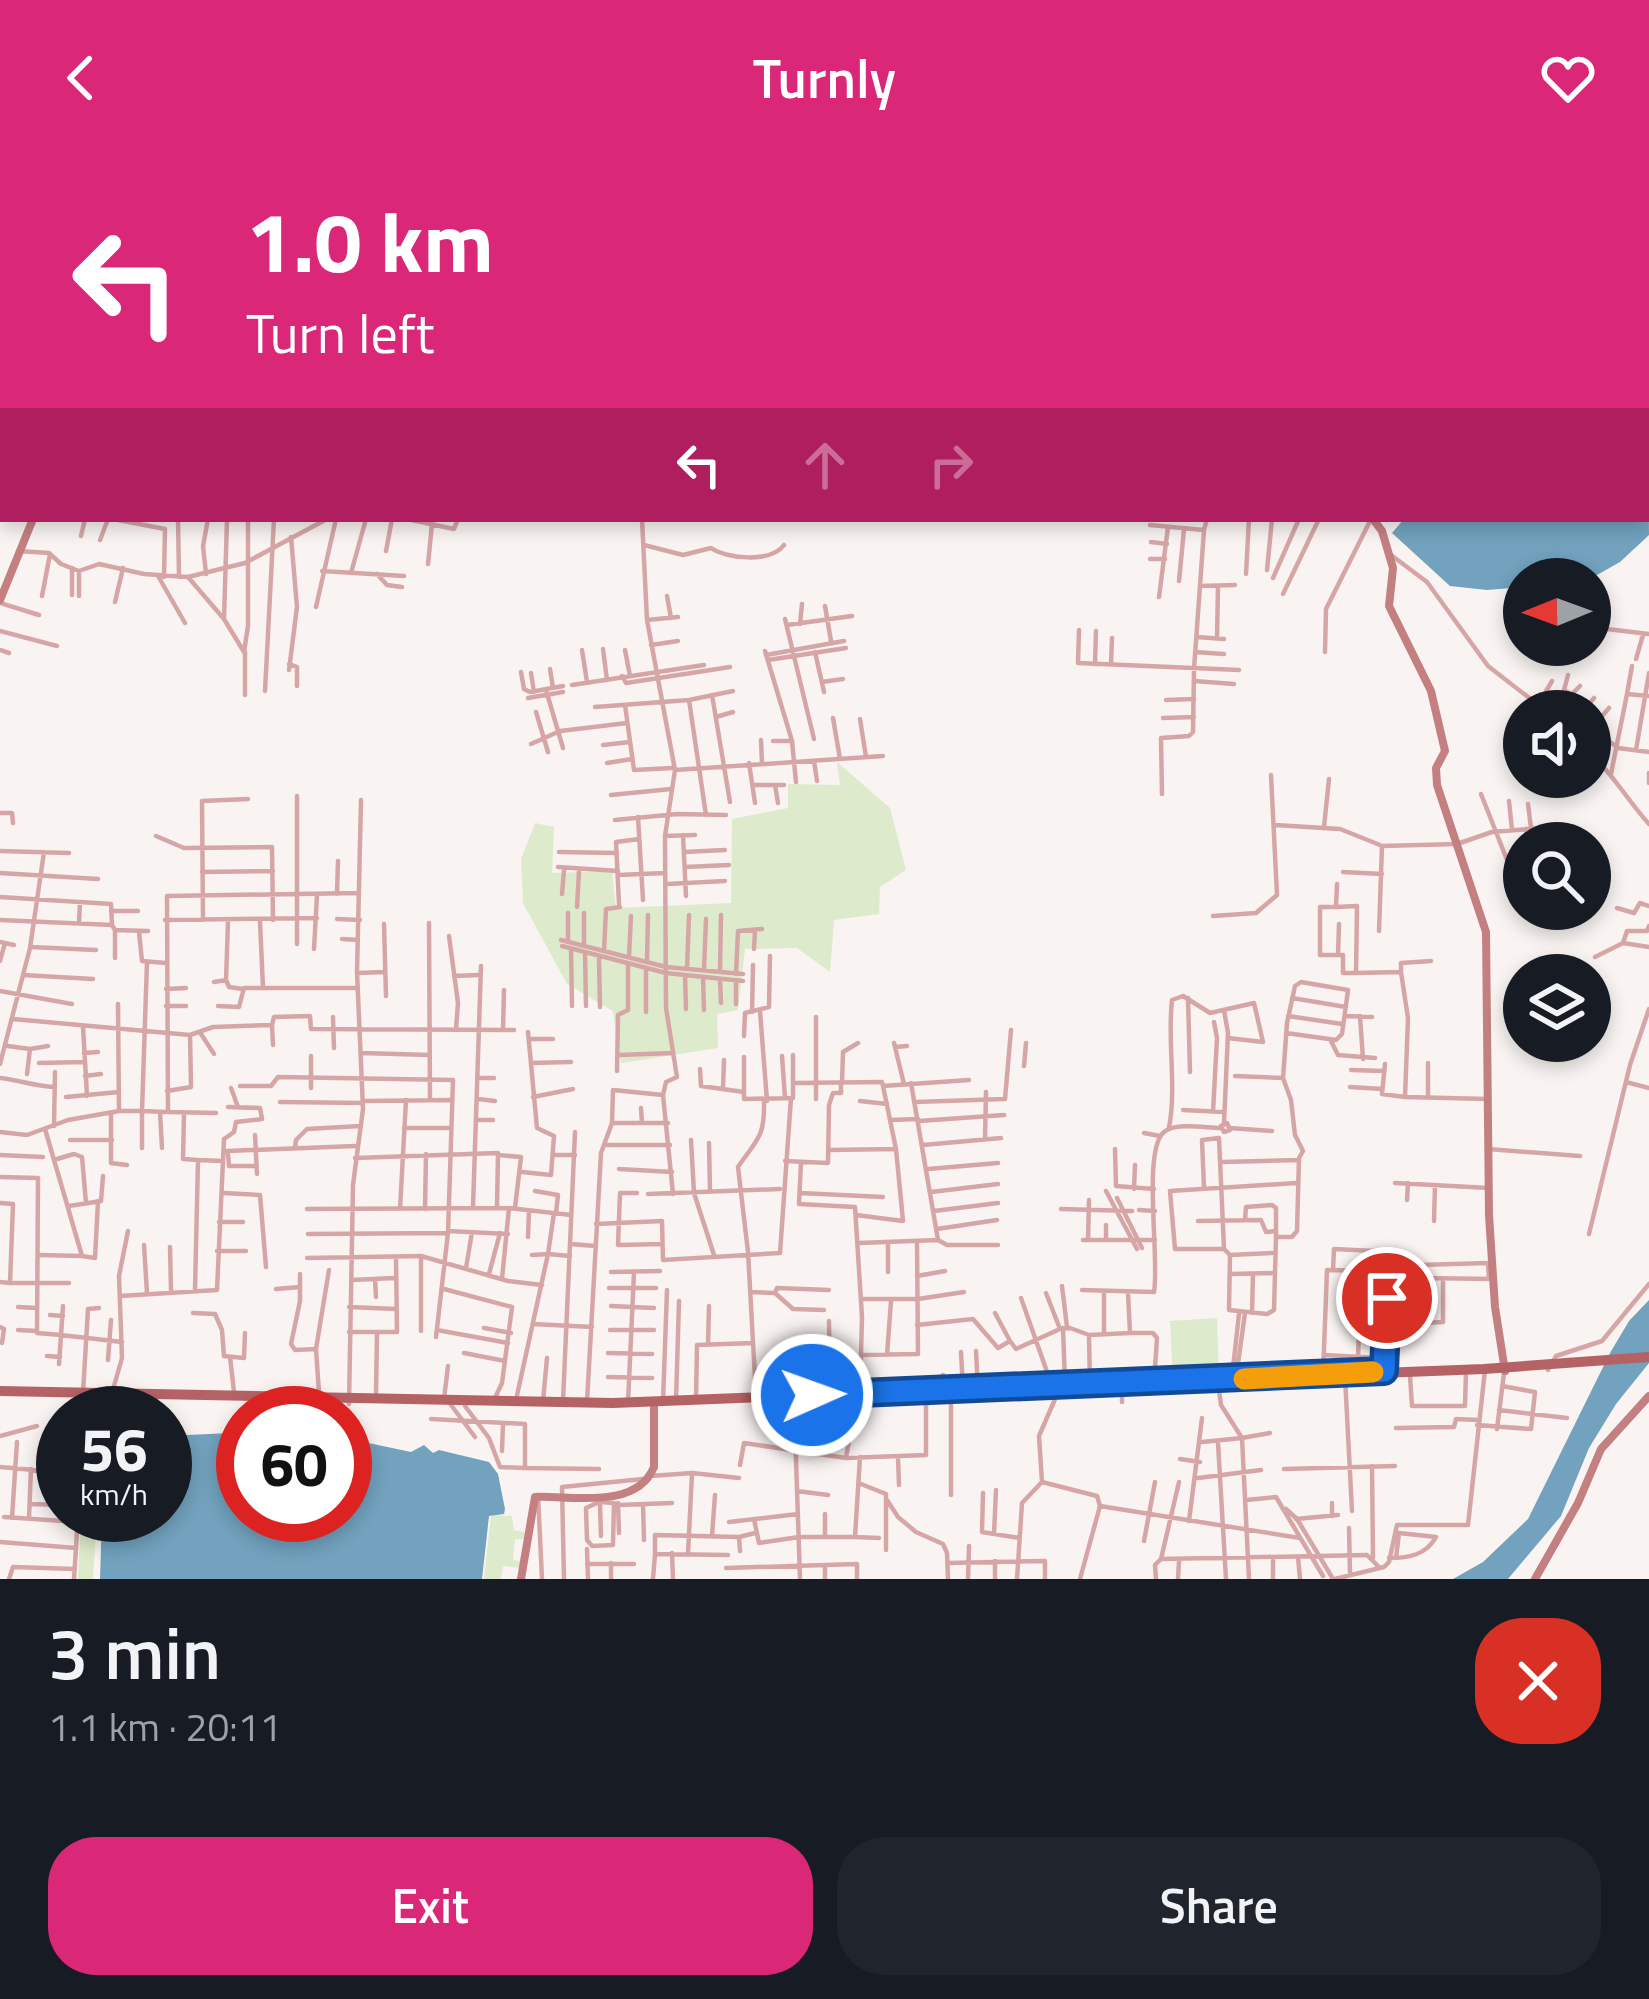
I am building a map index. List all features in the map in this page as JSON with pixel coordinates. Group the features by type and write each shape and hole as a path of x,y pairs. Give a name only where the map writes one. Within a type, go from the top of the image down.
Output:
{"main road":[{"path":"372,1400 465,1406 926,1395 978,1389 1485,1371 1504,1376 1549,1367 1649,1360"},
{"path":"794,1398 1218,1382 1236,1376 1466,1372"},
{"path":"0,1394 36,1394"},
{"path":"0,1394 36,1395"},
{"path":"372,1402 756,1400"}],"street":[{"path":"32,522 0,601 39,615"},
{"path":"81,536 84,522"},
{"path":"100,540 109,522"},
{"path":"140,522 165,529 161,576 185,623"},
{"path":"178,522 179,577"},
{"path":"206,574 203,546 207,522"},
{"path":"224,620 227,522"},
{"path":"244,695 248,522"},
{"path":"265,691 274,522"},
{"path":"18,551 50,554 76,569 99,564 188,577 245,563 324,522"},
{"path":"316,607 330,522"},
{"path":"352,573 365,522"},
{"path":"386,551 391,522"},
{"path":"422,522 454,530 457,522"},
{"path":"642,522 647,620 673,769 664,836 666,1013 677,1077 666,1082 663,1095 674,1194"},
{"path":"1162,794 1161,738 1193,732 1206,522"},
{"path":"1246,574 1250,522"},
{"path":"1267,570 1272,522"},
{"path":"1273,578 1298,522"},
{"path":"1283,594 1318,522"},
{"path":"1325,652 1326,609 1370,522"},
{"path":"1375,522 1390,554 1389,606 1433,698 1444,751 1436,776 1486,932 1491,1279 1504,1376 1497,1429"},
{"path":"428,563 432,524"},
{"path":"1150,524 1204,530"},
{"path":"1159,597 1168,527"},
{"path":"1180,581 1184,529"},
{"path":"292,537 297,607 289,667 297,667 297,686"},
{"path":"1151,542 1167,544"},
{"path":"644,545 683,554 711,548 718,554 771,557 784,544"},
{"path":"164,548 179,549"},
{"path":"42,596 50,554"},
{"path":"1390,554 1420,575 1488,666 1519,690"},
{"path":"1150,559 1165,560"},
{"path":"115,602 123,568"},
{"path":"76,569 76,596"},
{"path":"322,571 404,576"},
{"path":"377,574 387,585 402,587"},
{"path":"188,577 245,650"},
{"path":"1200,586 1235,585"},
{"path":"1196,637 1221,638 1218,587"},
{"path":"647,620 674,618 667,596"},
{"path":"800,624 802,604"},
{"path":"825,606 832,644"},
{"path":"814,739 786,622 852,616"},
{"path":"1636,659 1649,622"},
{"path":"1079,630 1078,663 1239,670"},
{"path":"1611,630 1646,634"},
{"path":"0,631 57,646"},
{"path":"1095,664 1096,631"},
{"path":"1111,664 1112,638"},
{"path":"651,645 678,640"},
{"path":"796,782 792,740 766,655 793,653 815,650 845,645 832,644 815,650"},
{"path":"603,649 607,680"},
{"path":"0,650 9,653"},
{"path":"582,650 587,682"},
{"path":"626,650 626,676"},
{"path":"815,650 824,692"},
{"path":"1195,652 1224,654"},
{"path":"656,675 704,664"},
{"path":"1632,666 1612,774 1626,799 1649,824"},
{"path":"572,685 730,667"},
{"path":"550,669 549,691 563,748"},
{"path":"521,672 524,688 534,692 563,689"},
{"path":"531,673 534,692"},
{"path":"1636,750 1649,673"},
{"path":"1565,690 1568,675"},
{"path":"822,682 843,679"},
{"path":"1194,681 1234,684"},
{"path":"1547,690 1552,681"},
{"path":"1576,690 1580,686"},
{"path":"528,698 549,691"},
{"path":"595,707 689,700 733,691"},
{"path":"1627,694 1647,696"},
{"path":"712,695 730,802"},
{"path":"1166,700 1194,699"},
{"path":"689,700 706,815"},
{"path":"625,705 637,772 883,756"},
{"path":"536,712 548,752"},
{"path":"716,717 733,712"},
{"path":"1163,718 1194,717"},
{"path":"833,718 840,759"},
{"path":"860,719 866,757"},
{"path":"531,744 557,732 627,723"},
{"path":"530,730 540,727"},
{"path":"761,740 762,763"},
{"path":"773,741 792,740"},
{"path":"603,745 630,742"},
{"path":"1611,742 1618,748 1649,752"},
{"path":"607,763 632,759"},
{"path":"814,761 817,781"},
{"path":"749,764 755,802"},
{"path":"1649,773 1649,783"},
{"path":"1213,916 1256,913 1277,895 1271,776"},
{"path":"1324,827 1329,779"},
{"path":"753,785 784,785"},
{"path":"776,785 778,803"},
{"path":"611,794 671,789"},
{"path":"1481,794 1503,852"},
{"path":"297,944 298,796"},
{"path":"203,920 202,801 248,799"},
{"path":"349,1386 355,1146 363,1102 357,988 361,800"},
{"path":"1510,801 1511,822"},
{"path":"1528,804 1528,822"},
{"path":"0,813 12,813 13,824"},
{"path":"616,820 725,815"},
{"path":"638,818 643,900"},
{"path":"1275,825 1324,827 1382,846 1457,844 1503,831"},
{"path":"683,835 686,896"},
{"path":"664,836 694,835"},
{"path":"156,836 184,848 272,847 273,920"},
{"path":"600,1007 606,909 620,905 618,840 639,839"},
{"path":"1379,932 1382,846"},
{"path":"684,852 725,850"},
{"path":"0,851 69,853"},
{"path":"0,1064 31,947 44,852"},
{"path":"559,852 617,853"},
{"path":"337,894 338,861"},
{"path":"685,867 729,865"},
{"path":"562,894 561,867 665,873"},
{"path":"577,907 579,868"},
{"path":"202,872 273,871"},
{"path":"1343,872 1382,874"},
{"path":"0,873 98,879"},
{"path":"667,884 724,881"},
{"path":"1336,907 1337,884"},
{"path":"162,1148 167,1091 167,896 360,893"},
{"path":"314,949 317,894"},
{"path":"0,897 111,904 115,958"},
{"path":"79,923 80,902"},
{"path":"1617,908 1634,913 1640,903 1649,906"},
{"path":"1356,973 1357,906 1320,907 1320,955 1342,955 1343,973 1356,973 1401,972"},
{"path":"111,911 138,911"},
{"path":"568,913 572,1006"},
{"path":"584,913 586,1006"},
{"path":"646,1012 648,915"},
{"path":"686,1009 689,915"},
{"path":"721,1003 722,915"},
{"path":"165,920 317,918"},
{"path":"617,1071 618,1018 628,1010 632,961 631,918 620,920"},
{"path":"337,919 360,920"},
{"path":"704,1010 706,919"},
{"path":"0,920 148,931"},
{"path":"228,920 229,987 357,988"},
{"path":"260,920 263,988"},
{"path":"430,923 430,1100"},
{"path":"384,924 386,996"},
{"path":"1338,955 1339,924"},
{"path":"1623,944 1627,931 1644,931 1649,926"},
{"path":"736,1004 738,931 759,929 754,949"},
{"path":"138,930 142,961 166,963"},
{"path":"619,934 630,934"},
{"path":"449,936 456,1029"},
{"path":"342,939 358,940"},
{"path":"0,961 3,942 14,945"},
{"path":"566,944 666,970 739,977"},
{"path":"1601,954 1623,944 1649,947"},
{"path":"31,947 96,950"},
{"path":"744,1036 745,1014 769,1007 770,956"},
{"path":"142,1148 147,962"},
{"path":"1405,1097 1408,1018 1401,964 1431,962"},
{"path":"753,965 765,1126 757,1147 738,1167 738,1191 748,1252 756,1400"},
{"path":"454,976 481,970 473,1208"},
{"path":"357,973 385,972"},
{"path":"23,975 93,979"},
{"path":"214,982 226,980"},
{"path":"1198,1221 1261,1220 1266,1232 1292,1237 1298,1231 1303,1144 1294,1135 1291,1100 1282,1078 1286,1033 1288,1016 1300,982 1345,988 1349,993 1342,1034 1331,1040 1286,1033"},
{"path":"166,989 186,988"},
{"path":"218,1006 239,1006 243,989"},
{"path":"503,1030 504,990"},
{"path":"0,991 72,1004"},
{"path":"1169,1128 1175,1082 1171,1005 1176,996 1210,1013 1254,1003 1264,1040 1228,1038"},
{"path":"1188,998 1190,1072"},
{"path":"1292,998 1346,1007"},
{"path":"118,1004 119,1111"},
{"path":"166,1006 186,1006"},
{"path":"1588,1234 1649,1009"},
{"path":"1222,1125 1228,1038 1224,1010"},
{"path":"273,1045 274,1017 310,1016 311,1029 514,1030"},
{"path":"816,1016 816,1099"},
{"path":"1288,1016 1343,1025"},
{"path":"1345,1016 1372,1017"},
{"path":"1360,1016 1363,1059"},
{"path":"333,1017 334,1048"},
{"path":"13,1019 190,1035 213,1027 272,1025"},
{"path":"1213,1112 1214,1022"},
{"path":"83,1028 87,1096"},
{"path":"915,1102 986,1095 1005,1099 1011,1030"},
{"path":"200,1032 214,1054"},
{"path":"0,1034 30,1049 47,1046"},
{"path":"167,1091 191,1087 190,1035"},
{"path":"522,1172 550,1175 554,1136 538,1130 528,1035 553,1039"},
{"path":"1331,1040 1338,1055 1376,1058"},
{"path":"1024,1066 1026,1042"},
{"path":"784,1160 828,1163 829,1105 833,1093 841,1093 842,1052 858,1043"},
{"path":"908,1046 894,1045 915,1102 938,1240"},
{"path":"27,1074 30,1049"},
{"path":"84,1053 98,1052"},
{"path":"361,1053 430,1055"},
{"path":"481,1053 492,1054"},
{"path":"619,1055 674,1053"},
{"path":"788,1098 794,1083 793,1055"},
{"path":"1009,1055 1025,1056"},
{"path":"311,1056 311,1088"},
{"path":"596,1224 662,1221 663,1260 780,1253 788,1098 782,1056"},
{"path":"744,1058 743,1099 788,1098"},
{"path":"723,1089 724,1060"},
{"path":"39,1063 85,1062"},
{"path":"531,1063 572,1062"},
{"path":"1428,1063 1428,1097"},
{"path":"1351,1070 1384,1068 1386,1096 1488,1099"},
{"path":"700,1069 700,1085 744,1092"},
{"path":"856,1215 903,1221 896,1150 880,1071"},
{"path":"54,1126 55,1072"},
{"path":"85,1076 101,1074"},
{"path":"1235,1076 1282,1078"},
{"path":"240,1086 271,1086 278,1077 453,1080 446,1263 436,1334 509,1343"},
{"path":"0,1078 54,1087"},
{"path":"334,1078 334,1088"},
{"path":"479,1078 494,1078"},
{"path":"794,1083 969,1080"},
{"path":"1626,1082 1649,1088"},
{"path":"1350,1087 1382,1089"},
{"path":"231,1088 238,1107"},
{"path":"533,1097 573,1090"},
{"path":"587,1404 602,1145 612,1124 613,1090 663,1095"},
{"path":"66,1097 119,1092"},
{"path":"986,1095 986,1139"},
{"path":"400,1209 406,1100"},
{"path":"280,1102 450,1100"},
{"path":"478,1100 495,1101"},
{"path":"860,1101 886,1104"},
{"path":"228,1107 269,1108"},
{"path":"120,1296 218,1290 224,1137 234,1132 236,1122 261,1121 260,1108"},
{"path":"641,1108 641,1123"},
{"path":"1184,1110 1224,1112"},
{"path":"0,1132 27,1135 119,1111 216,1113"},
{"path":"111,1113 111,1163 127,1165"},
{"path":"184,1114 183,1159 224,1161"},
{"path":"890,1120 1004,1115"},
{"path":"477,1120 493,1120"},
{"path":"612,1124 668,1123"},
{"path":"1082,1290 1156,1290 1154,1189 1160,1136 1169,1128 1222,1125 1273,1131"},
{"path":"295,1148 296,1139 307,1129 360,1126"},
{"path":"404,1128 449,1128"},
{"path":"45,1130 82,1256"},
{"path":"562,1401 575,1132"},
{"path":"1144,1133 1160,1136"},
{"path":"225,1151 229,1166 257,1170 255,1135"},
{"path":"1204,1188 1201,1150 1205,1136 1219,1138 1224,1249 1230,1256 1229,1310 1268,1315 1274,1310 1275,1206 1248,1206 1245,1220"},
{"path":"923,1145 1001,1138"},
{"path":"70,1141 112,1139"},
{"path":"691,1140 694,1193 714,1255"},
{"path":"709,1143 710,1190"},
{"path":"602,1145 670,1145"},
{"path":"225,1151 355,1146"},
{"path":"1115,1149 1116,1186 1154,1189"},
{"path":"1488,1149 1580,1156"},
{"path":"829,1150 896,1150"},
{"path":"355,1158 476,1152 520,1155 522,1172 488,1275"},
{"path":"425,1209 426,1154"},
{"path":"0,1155 43,1157"},
{"path":"497,1208 498,1155"},
{"path":"554,1155 575,1155"},
{"path":"55,1159 82,1157 86,1203"},
{"path":"196,1290 198,1160"},
{"path":"1222,1162 1299,1160"},
{"path":"801,1162 800,1204 856,1208 860,1355 846,1458"},
{"path":"928,1169 998,1163"},
{"path":"1134,1189 1135,1165"},
{"path":"619,1169 672,1172"},
{"path":"38,1255 95,1258 103,1176"},
{"path":"0,1177 38,1178 36,1342"},
{"path":"1224,1249 1179,1250 1173,1244 1170,1191 1299,1183"},
{"path":"1395,1183 1489,1188"},
{"path":"1408,1183 1408,1200"},
{"path":"932,1192 998,1184"},
{"path":"1435,1185 1435,1221"},
{"path":"648,1194 783,1188"},
{"path":"516,1400 558,1196 535,1191"},
{"path":"1106,1191 1137,1244"},
{"path":"224,1192 260,1195 266,1267"},
{"path":"638,1193 620,1193 619,1246 662,1244"},
{"path":"800,1193 883,1197"},
{"path":"1117,1198 1120,1210"},
{"path":"1089,1200 1086,1240 1137,1244 1156,1240"},
{"path":"69,1206 98,1201"},
{"path":"0,1203 13,1204 10,1282"},
{"path":"934,1211 998,1203"},
{"path":"307,1209 512,1208 573,1215"},
{"path":"1061,1209 1155,1210"},
{"path":"528,1237 530,1210"},
{"path":"937,1228 998,1220"},
{"path":"218,1222 243,1222"},
{"path":"1106,1225 1106,1240"},
{"path":"113,1386 122,1342 118,1276 128,1232"},
{"path":"466,1269 472,1232"},
{"path":"308,1234 504,1233"},
{"path":"502,1279 504,1233"},
{"path":"859,1244 938,1240 998,1244"},
{"path":"888,1243 888,1272"},
{"path":"860,1355 918,1354 917,1243"},
{"path":"571,1244 596,1246"},
{"path":"144,1245 146,1293"},
{"path":"170,1247 171,1290"},
{"path":"1333,1270 1334,1250 1376,1251 1375,1271"},
{"path":"217,1251 246,1251"},
{"path":"1230,1256 1274,1253"},
{"path":"532,1255 570,1256"},
{"path":"307,1258 421,1256 542,1285"},
{"path":"421,1256 421,1331"},
{"path":"349,1332 397,1332 396,1258"},
{"path":"1422,1323 1422,1263 1491,1263"},
{"path":"319,1386 316,1349 329,1270"},
{"path":"1323,1375 1327,1270 1383,1271 1381,1358 1324,1355"},
{"path":"611,1272 660,1271"},
{"path":"917,1276 945,1271"},
{"path":"628,1402 634,1272"},
{"path":"300,1274 291,1344 295,1349 316,1349"},
{"path":"1230,1274 1274,1274"},
{"path":"1236,1376 1233,1368 1253,1274"},
{"path":"352,1280 396,1278"},
{"path":"1420,1278 1491,1279"},
{"path":"375,1279 376,1297"},
{"path":"1390,1371 1401,1328 1443,1322 1443,1279"},
{"path":"0,1282 69,1283"},
{"path":"1549,1367 1571,1349 1602,1341 1649,1284"},
{"path":"1017,1579 1022,1503 1042,1482 1039,1436 1059,1387 1062,1286"},
{"path":"276,1288 300,1287"},
{"path":"609,1288 656,1288"},
{"path":"775,1293 777,1288 829,1290"},
{"path":"444,1289 512,1307 506,1361 494,1400"},
{"path":"617,1500 654,1467 667,1290"},
{"path":"1104,1291 1104,1334"},
{"path":"750,1292 775,1293 793,1309 824,1310"},
{"path":"862,1299 918,1299 964,1292"},
{"path":"1128,1292 1130,1333"},
{"path":"1046,1293 1063,1328"},
{"path":"1390,1371 1387,1298 1421,1294"},
{"path":"1021,1298 1059,1387"},
{"path":"887,1354 891,1299"},
{"path":"662,1403 679,1351 679,1301"},
{"path":"47,1356 60,1360 63,1306"},
{"path":"611,1306 654,1308"},
{"path":"708,1345 709,1306"},
{"path":"18,1307 37,1308"},
{"path":"350,1307 396,1309"},
{"path":"83,1386 88,1309 99,1308"},
{"path":"1358,1357 1360,1308 1383,1310"},
{"path":"193,1312 215,1313 222,1330 223,1355 247,1358 244,1333"},
{"path":"995,1313 1016,1349 1063,1328 1089,1335 1156,1334 1154,1382"},
{"path":"50,1315 63,1316"},
{"path":"917,1325 973,1319 998,1348 1010,1341"},
{"path":"108,1360 111,1320"},
{"path":"829,1321 830,1394"},
{"path":"533,1324 592,1328"},
{"path":"0,1327 4,1329 2,1343"},
{"path":"484,1328 511,1333"},
{"path":"18,1330 122,1342"},
{"path":"610,1330 654,1330"},
{"path":"376,1400 377,1332"},
{"path":"1089,1335 1090,1385"},
{"path":"809,1337 812,1395"},
{"path":"789,1340 800,1579"},
{"path":"695,1400 697,1345 754,1343"},
{"path":"664,1355 679,1351"},
{"path":"951,1495 952,1391 961,1352"},
{"path":"976,1352 978,1389"},
{"path":"464,1353 506,1361"},
{"path":"608,1353 652,1354"},
{"path":"230,1357 234,1386"},
{"path":"543,1400 547,1358"},
{"path":"448,1366 447,1402 475,1437"},
{"path":"1392,1558 1396,1525 1468,1525 1485,1371"},
{"path":"1410,1376 1412,1406 1453,1406 1467,1404 1466,1372"},
{"path":"943,1376 952,1391"},
{"path":"1396,1428 1454,1427 1456,1419 1528,1431 1534,1392 1504,1376"},
{"path":"608,1377 652,1378"},
{"path":"1345,1377 1352,1511"},
{"path":"1218,1382 1221,1405 1242,1438 1249,1579"},
{"path":"1122,1387 1122,1402"},
{"path":"740,1465 744,1443 846,1458 927,1452 926,1395"},
{"path":"1535,1579 1578,1503 1601,1449 1649,1396"},
{"path":"465,1406 500,1467 599,1468"},
{"path":"1479,1411 1567,1418"},
{"path":"1190,1521 1202,1418"},
{"path":"431,1419 526,1424 525,1468"},
{"path":"502,1423 502,1451"},
{"path":"0,1436 36,1427"},
{"path":"795,1429 851,1429"},
{"path":"1202,1442 1270,1433"},
{"path":"17,1442 8,1518 36,1519"},
{"path":"1218,1443 1226,1579"},
{"path":"855,1537 860,1457"},
{"path":"898,1457 899,1486"},
{"path":"1180,1459 1200,1462"},
{"path":"1372,1466 1373,1559 1380,1568"},
{"path":"1284,1469 1395,1466"},
{"path":"0,1467 36,1470"},
{"path":"29,1519 31,1469"},
{"path":"1198,1478 1261,1470"},
{"path":"688,1554 692,1473"},
{"path":"564,1579 563,1486 692,1473 739,1478"},
{"path":"1042,1482 1096,1496 1100,1506 1080,1579"},
{"path":"1156,1579 1155,1565 1161,1559 1179,1482"},
{"path":"1134,1541 1146,1540 1155,1483"},
{"path":"861,1484 884,1492 898,1517 916,1532 943,1544 948,1579"},
{"path":"994,1534 996,1490"},
{"path":"797,1491 828,1495"},
{"path":"983,1493 982,1532 1020,1538"},
{"path":"712,1536 715,1495"},
{"path":"538,1496 672,1503"},
{"path":"521,1579 533,1501 538,1496"},
{"path":"538,1496 542,1579"},
{"path":"1246,1500 1276,1497 1316,1557 1323,1576"},
{"path":"599,1500 615,1506 615,1541 609,1546 592,1546 587,1540 586,1508 599,1500"},
{"path":"599,1500 601,1536"},
{"path":"617,1500 619,1533"},
{"path":"1120,1524 1126,1500"},
{"path":"886,1550 887,1501"},
{"path":"1293,1520 1335,1516 1332,1503"},
{"path":"29,1504 36,1504"},
{"path":"643,1504 644,1540"},
{"path":"1100,1506 1300,1538"},
{"path":"729,1522 798,1514"},
{"path":"825,1514 825,1536"},
{"path":"754,1519 759,1543 799,1537 879,1538"},
{"path":"1293,1520 1300,1538 1334,1579 1426,1550 1436,1537 1400,1533 1392,1558"},
{"path":"1266,1522 1266,1533"},
{"path":"1348,1528 1349,1574"},
{"path":"652,1579 655,1535 739,1537 755,1533"},
{"path":"739,1537 740,1551"},
{"path":"0,1542 76,1548"},
{"path":"74,1579 76,1542"},
{"path":"968,1579 969,1546"},
{"path":"587,1549 588,1579"},
{"path":"672,1553 673,1579"},
{"path":"655,1554 728,1555"},
{"path":"1298,1557 1300,1579"},
{"path":"1273,1558 1274,1579"},
{"path":"1161,1559 1373,1559"},
{"path":"995,1561 995,1579"},
{"path":"948,1563 1045,1561 1045,1579"},
{"path":"1178,1579 1179,1561"},
{"path":"611,1563 611,1579"},
{"path":"587,1564 634,1564"},
{"path":"726,1568 857,1564 857,1579"},
{"path":"825,1565 825,1579"},
{"path":"775,1566 775,1579"},
{"path":"21,1579 22,1567"},
{"path":"9,1579 10,1568 75,1569"},
{"path":"751,1568 751,1579"}],"green space":[{"path":"837,762 890,808 906,870 880,887 879,914 834,920 830,972 797,948 745,949 738,1010 717,1014 718,1048 621,1063 613,1011 567,984 523,903 521,859 535,823 554,827 552,873 612,871 616,908 731,903 732,819 788,808 788,784 840,785"},
{"path":"1217,1318 1219,1377 1173,1378 1170,1321"},
{"path":"491,1515 512,1516 514,1530 525,1532 524,1539 515,1539 513,1560 522,1561 521,1568 503,1566 501,1579 484,1579"},
{"path":"80,1542 95,1542 93,1579 78,1579"}],"water":[{"path":"1401,522 1649,522 1649,535 1611,567 1611,558 1503,558 1503,589 1450,586 1392,533"},
{"path":"1649,1300 1649,1363 1589,1448 1561,1516 1508,1579 1453,1579 1483,1562 1528,1519 1610,1353 1629,1321"},
{"path":"216,1434 216,1542 372,1542 372,1444 411,1452 424,1445 433,1453 439,1450 489,1462 498,1474 505,1509 504,1514 489,1516 482,1579 100,1579 101,1542 192,1542 192,1435"}],"slow traffic":[{"path":"1244,1379 1373,1372"}],"route":[{"path":"812,1395 1384,1371 1387,1298"}]}
